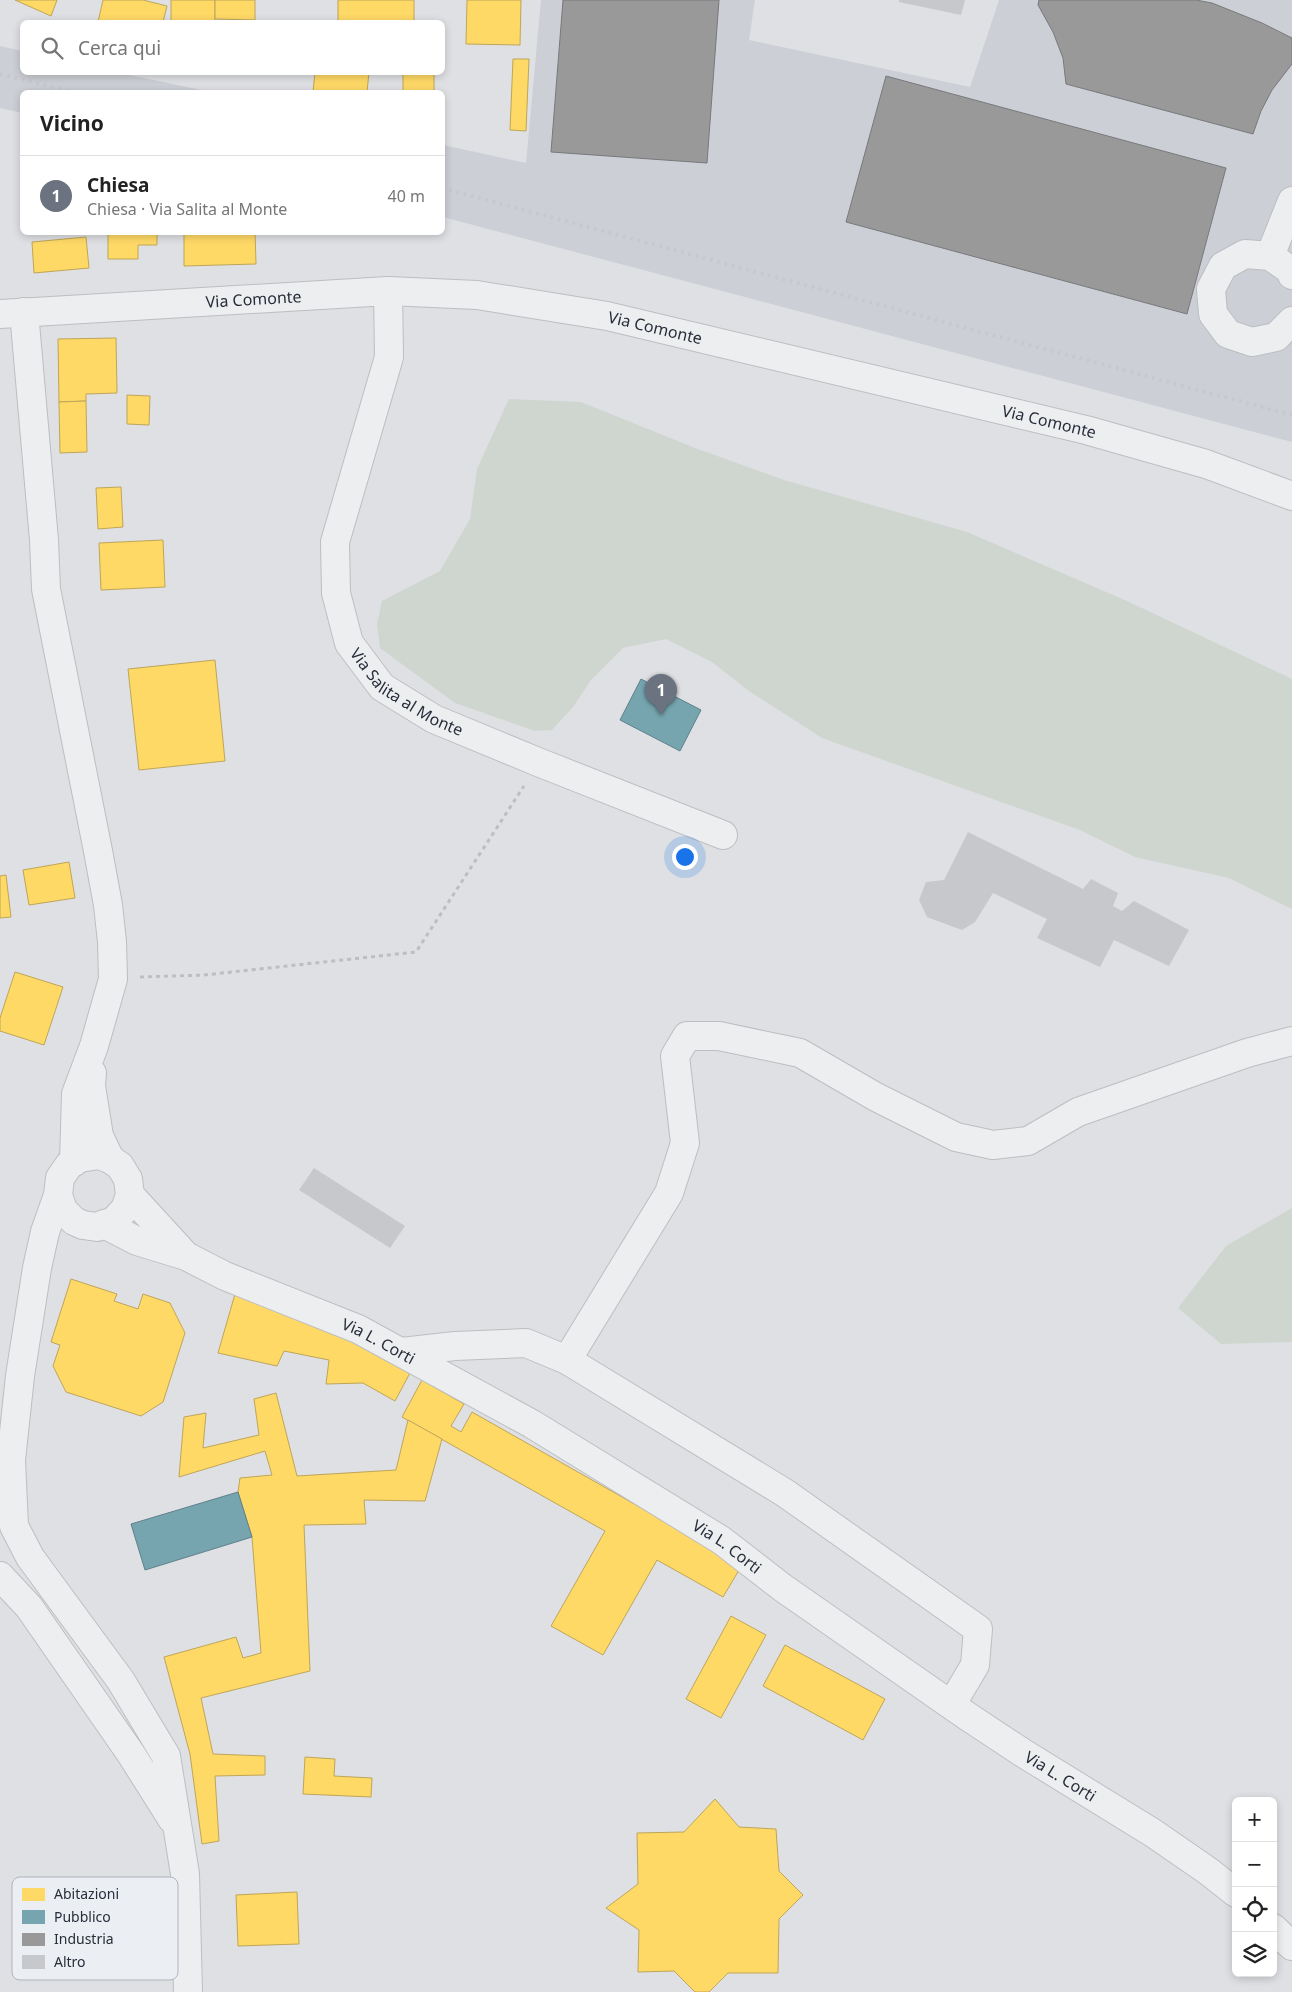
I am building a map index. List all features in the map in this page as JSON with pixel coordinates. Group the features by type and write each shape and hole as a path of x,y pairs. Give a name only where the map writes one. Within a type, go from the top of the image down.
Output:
{"street":[{"path":"1270,256 1292,201"},
{"path":"1292,275 1290,270 1270,256 1245,254 1223,266 1211,289 1213,314 1228,334 1252,342 1276,337 1292,321"},
{"name":"Via Comonte","path":"12,313 388,290 478,296 607,316 1086,430 1206,464 1292,496"},
{"name":"Via Salita al Monte","path":"388,290 389,357 335,542 336,592 349,643 382,687 434,719 723,835"},
{"path":"12,313 44,540 46,589 108,905 113,978 94,1046 76,1094 74,1162"},
{"path":"566,1360 669,1193 685,1143 675,1056 687,1036 719,1036 800,1053 876,1097 956,1137 993,1145 1028,1140 1078,1112 1247,1053 1292,1041"},
{"path":"94,1046 91,1086 99,1136 110,1159"},
{"path":"37,1268 59,1243 94,1225 114,1221 125,1209 130,1195 128,1179 120,1166 110,1159 99,1155 80,1158 69,1165 60,1178 58,1195 45,1232 37,1268 20,1376 11,1460 14,1526 30,1557 121,1681 166,1756 185,1874 188,1992"},
{"path":"58,1195 63,1210 74,1221 94,1225"},
{"name":"Via L. Corti","path":"130,1195 186,1256"},
{"name":"Via L. Corti","path":"94,1225 186,1256 225,1276 358,1329 532,1424 721,1540 783,1588 1023,1753 1154,1834 1232,1890"},
{"path":"402,1352 454,1346 526,1343 566,1360 785,1493 978,1629 975,1665 952,1704"},
{"path":"0,1566 30,1557"},
{"path":"0,1576 29,1607 131,1754 178,1830"},
{"path":"1277,1932 1292,1946"}],"path":[{"path":"113,978 204,975 416,952 538,762"}],"shaded area":[{"path":"541,0 755,0 749,40 970,87 999,0 1292,0 1292,442 445,218 445,145 526,163"},
{"path":"0,46 20,51 20,75 130,75 201,90 20,90 20,113 0,108"},
{"path":"509,399 581,402 695,448 784,480 967,532 1127,601 1292,679 1292,909 1229,878 1135,857 1080,830 822,738 749,691 712,662 666,639 623,648 591,680 573,707 552,730 535,731 455,703 380,648 377,624 382,601 440,571 470,519 477,469"},
{"path":"1292,1208 1292,1342 1221,1344 1178,1308 1226,1246"}],"building: Abitazioni":[{"path":"15,0 57,0 51,16"},
{"path":"103,0 143,0 167,6 164,20 98,20"},
{"path":"171,0 215,0 215,20 171,20"},
{"path":"215,0 255,0 255,20 215,19"},
{"path":"338,0 414,0 414,20 338,20"},
{"path":"467,0 521,0 520,45 466,44"},
{"path":"513,59 529,59 526,131 510,130"},
{"path":"315,75 369,75 367,90 313,90"},
{"path":"403,75 434,75 434,90 403,90"},
{"path":"108,235 157,235 157,245 138,245 138,259 108,259"},
{"path":"184,235 255,235 256,264 184,266"},
{"path":"86,237 89,268 34,273 32,242"},
{"path":"116,338 117,393 86,394 86,401 59,402 58,339"},
{"path":"127,395 150,396 149,425 127,424"},
{"path":"86,401 87,452 60,453 59,402"},
{"path":"121,487 123,527 98,529 96,488"},
{"path":"163,540 165,587 101,590 99,543"},
{"path":"215,660 225,761 139,770 128,669"},
{"path":"69,862 75,898 29,905 23,870"},
{"path":"6,875 11,917 0,918 0,876"},
{"path":"15,972 63,987 44,1045 0,1031 0,1018"},
{"path":"71,1279 117,1294 114,1301 138,1309 143,1294 170,1303 185,1333 163,1402 141,1416 66,1392 53,1366 60,1345 51,1342"},
{"path":"235,1294 298,1310 410,1373 395,1401 363,1383 326,1384 329,1360 284,1351 277,1366 218,1353"},
{"path":"422,1380 464,1404 451,1426 461,1432 472,1412 742,1565 723,1597 657,1560 603,1655 551,1626 605,1531 402,1417"},
{"path":"276,1393 297,1476 396,1470 408,1420 442,1439 425,1501 364,1500 366,1524 304,1525 310,1671 201,1698 213,1754 265,1756 265,1775 215,1776 219,1841 202,1844 190,1754 164,1657 236,1637 243,1658 261,1653 252,1537 238,1492 240,1478 272,1475 265,1451 179,1477 184,1417 206,1413 203,1448 259,1435 254,1399"},
{"path":"731,1616 766,1635 721,1718 686,1699"},
{"path":"785,1645 885,1699 863,1740 763,1686"},
{"path":"305,1757 335,1759 334,1776 372,1778 371,1797 303,1794"},
{"path":"715,1799 739,1827 776,1829 779,1871 803,1895 779,1919 778,1973 728,1973 709,1992 695,1992 674,1971 638,1972 639,1930 606,1908 638,1884 637,1833 684,1832"},
{"path":"297,1892 299,1944 238,1946 236,1895"}],"building: Pubblico":[{"path":"641,679 701,710 680,751 620,720"},
{"path":"238,1492 252,1537 145,1570 131,1524"}],"building: Industria":[{"path":"563,0 719,0 707,163 551,152"},
{"path":"1039,0 1196,0 1212,3 1262,23 1292,38 1292,64 1272,90 1261,111 1253,134 1066,84 1063,58 1053,32 1038,5"},
{"path":"886,76 1226,168 1187,314 846,222"}],"building: Altro":[{"path":"899,0 965,0 961,15 899,2"},
{"path":"968,832 1083,889 1091,879 1118,893 1113,906 1122,911 1134,901 1189,930 1169,966 1114,940 1100,967 1037,938 1047,919 993,893 975,922 962,930 927,917 919,900 926,882 944,880"},
{"path":"314,1168 405,1226 390,1248 299,1190"}],"railway":[{"path":"0,74 65,90"},
{"path":"445,189 1292,415"}],"place":[{"name":"Chiesa","path":"661,715"}]}
